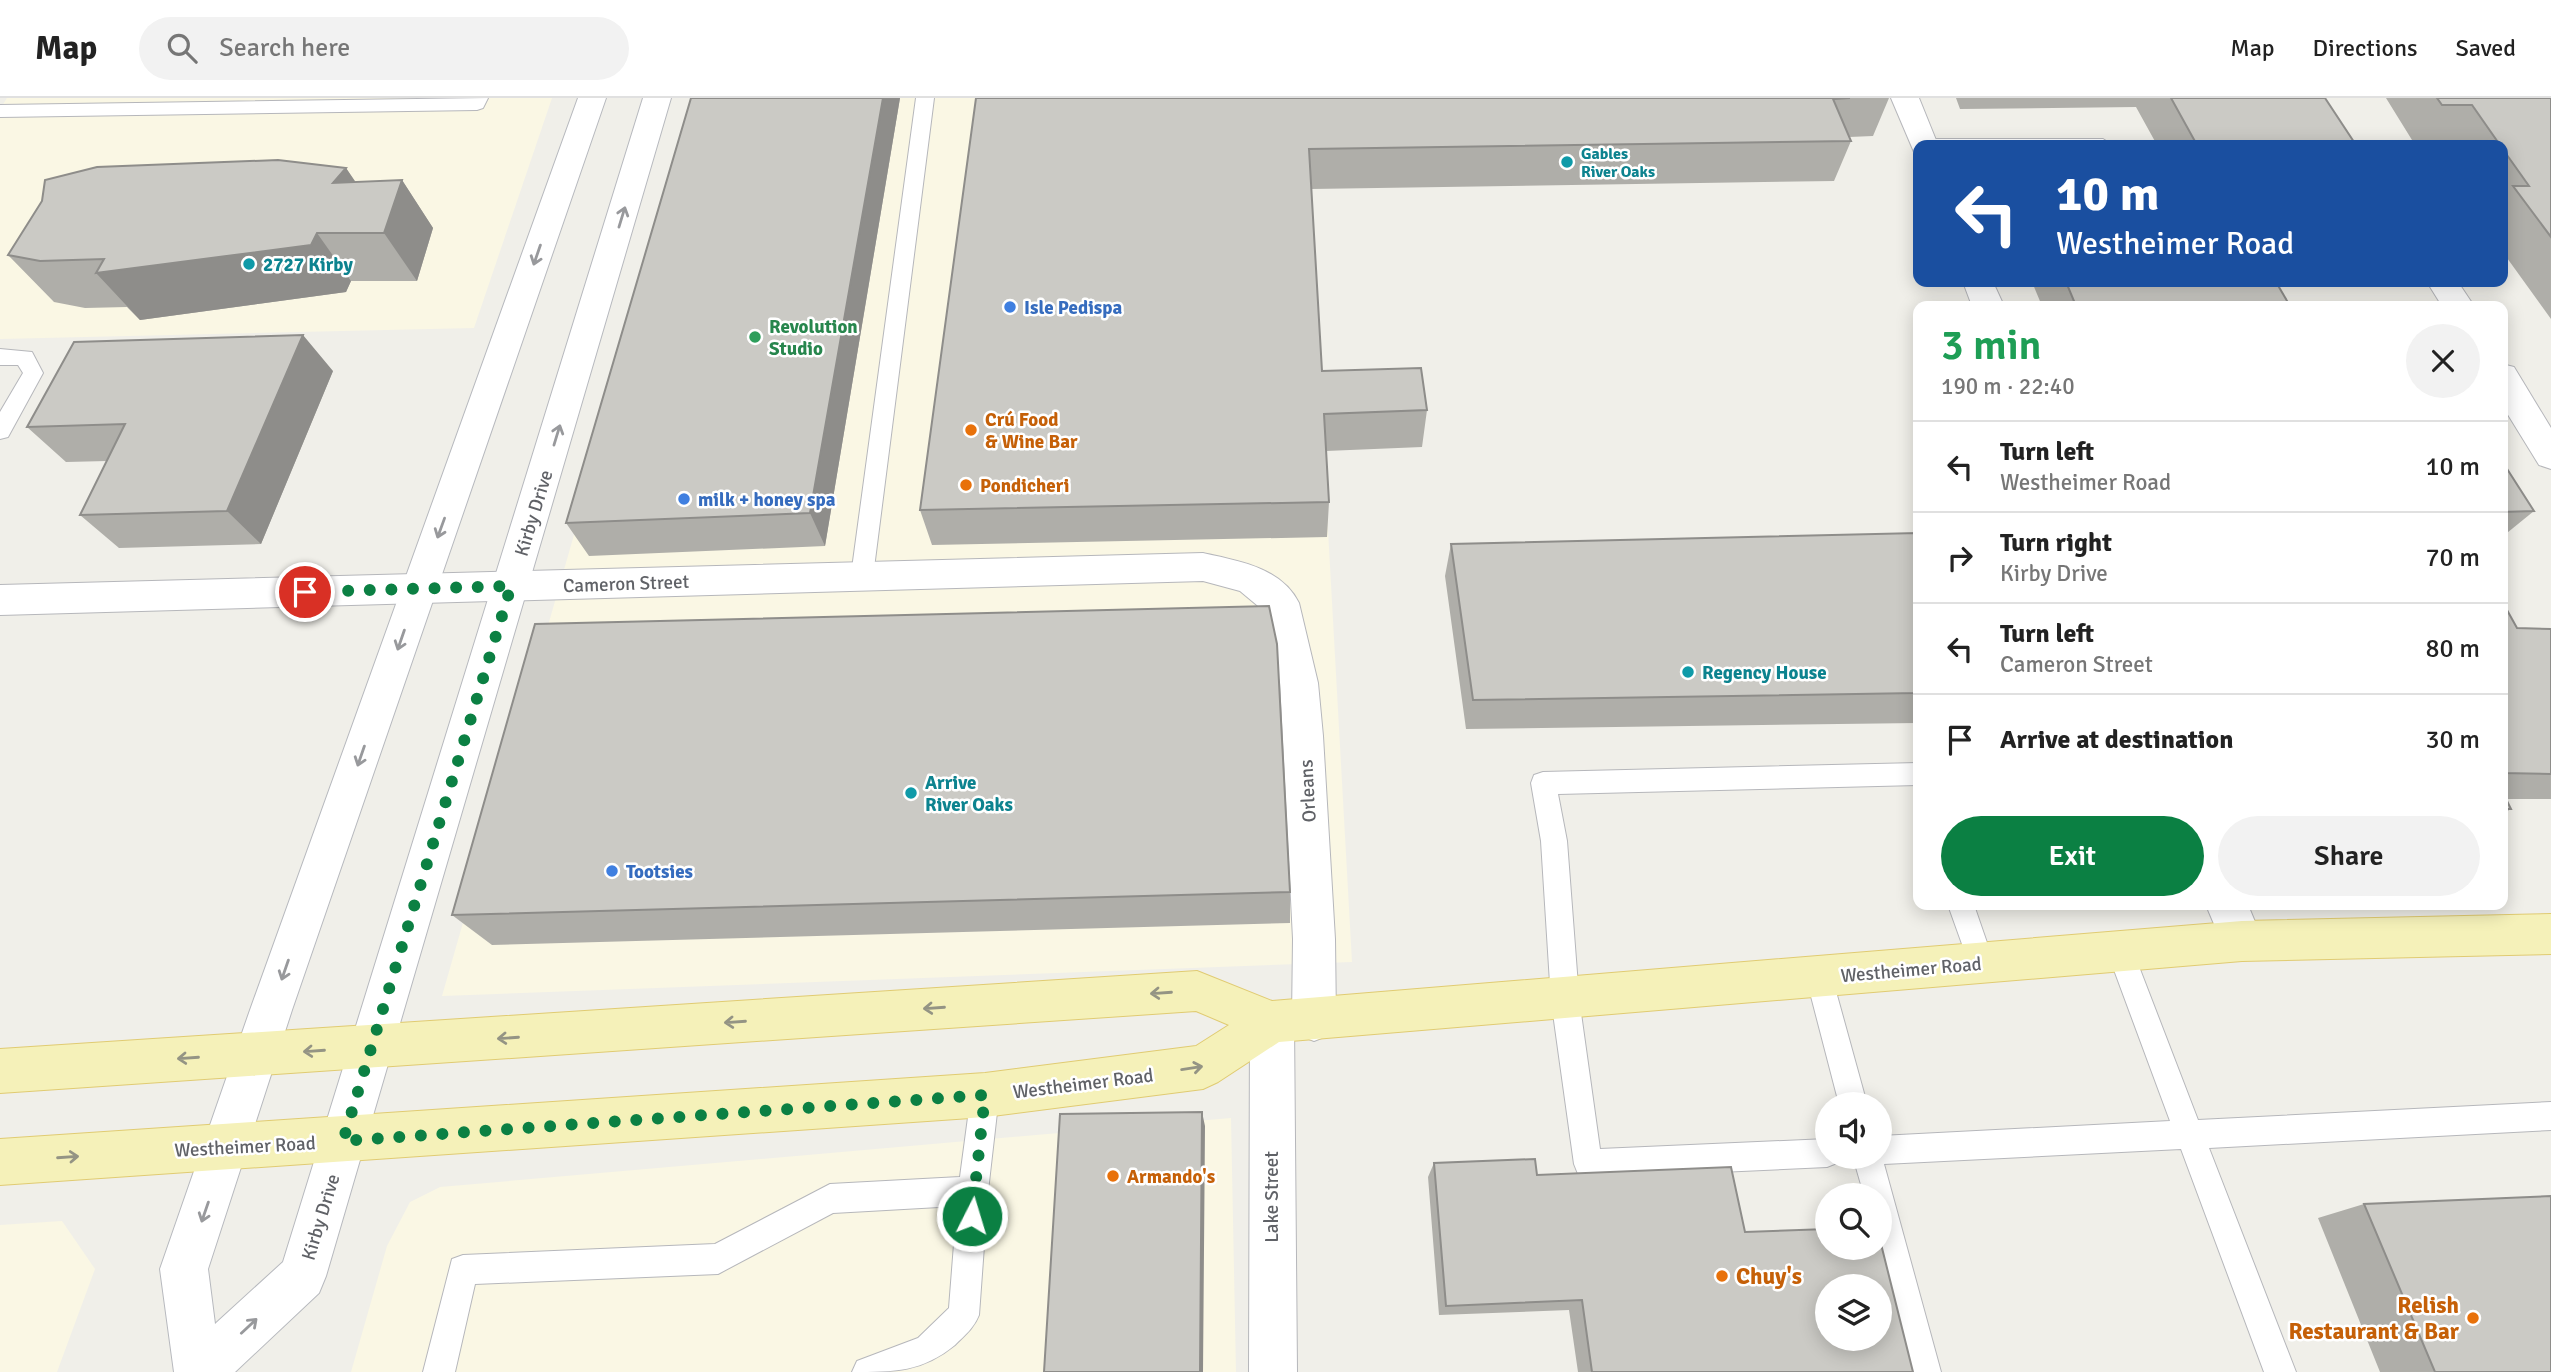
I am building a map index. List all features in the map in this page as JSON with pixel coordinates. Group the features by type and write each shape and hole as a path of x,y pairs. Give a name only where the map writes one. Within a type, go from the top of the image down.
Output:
{"main road":[{"name":"Kirby Drive","path":"198,1372 184,1269 592,98"},
{"name":"Kirby Drive","path":"198,1372 302,1276 657,98"},
{"path":"1905,98 1922,140"},
{"path":"2508,386 2551,456"},
{"name":"Cameron Street","path":"0,600 1203,567 1251,579"},
{"name":"Orleans","path":"1251,579 1282,603 1299,682 1313,925 1293,1021"},
{"name":"Westheimer Road","path":"0,1071 1197,991 1293,1021 2120,951 2235,923 2551,934"},
{"name":"Westheimer Road","path":"0,1162 343,1141 985,1095 1203,1067 1293,1021"},
{"name":"Lake Street","path":"1273,1372 1293,1021"}],"lane":[{"path":"0,111 100,104 477,104 479,98"},
{"path":"862,576 925,98"},
{"path":"0,357 25,357 33,373 0,430"},
{"path":"1815,1154 1588,1164 1565,999 1554,841 1543,783 1913,776"},
{"path":"1963,910 1981,963"},
{"path":"2120,951 2280,1372"},
{"path":"1819,977 1850,1092"},
{"path":"868,1372 928,1350 964,1315 985,1095"},
{"path":"1892,1149 2551,1116"},
{"path":"439,1372 463,1270 718,1259 830,1199 974,1191"},
{"path":"1892,1247 1925,1372"}],"shaded area":[{"path":"7,98 552,98 474,328 0,339 0,109"},
{"path":"699,98 1304,98 1352,962 442,996"},
{"path":"1231,1118 1236,1372 351,1372 387,1246 410,1202 440,1187"},
{"path":"62,1221 95,1269 57,1372 0,1372 0,1225"}],"building":[{"path":"691,98 883,98 810,513 566,523"},
{"path":"976,98 1850,98 1833,99 1851,141 1309,149 1322,371 1421,368 1427,410 1324,414 1329,502 920,510"},
{"path":"2171,98 2325,98 2353,140 2194,140"},
{"path":"2437,98 2551,98 2551,237 2513,186 2529,186 2508,156 2508,140 2496,140 2472,105 2442,105"},
{"path":"278,160 346,168 333,183 402,180 384,233 317,233 311,245 96,273 104,259 40,261 8,255 42,201 45,180 97,167"},
{"path":"2068,287 2279,287 2287,301 2074,301"},
{"path":"303,335 227,511 80,515 125,424 27,427 74,342"},
{"path":"2508,470 2534,511 2508,512"},
{"name":"Regency House","path":"1913,533 1913,693 1473,700 1451,544"},
{"name":"Arrive River Oaks","path":"1269,606 1277,644 1290,892 452,915 535,624"},
{"path":"2508,612 2517,628 2551,629 2551,774 2508,773"},
{"path":"1202,1112 1200,1372 1044,1372 1060,1114"},
{"path":"1535,1159 1537,1175 1731,1167 1745,1232 1815,1229 1815,1260 1885,1260 1888,1274 1815,1274 1815,1351 1892,1351 1892,1288 1913,1372 1592,1372 1582,1300 1446,1306 1434,1163"},
{"path":"2551,1196 2551,1372 2435,1372 2364,1204"}],"place":[{"name":"Gables River Oaks","path":"1567,162"},
{"name":"2727 Kirby","path":"249,264"},
{"name":"Isle Pedispa","path":"1010,307"},
{"name":"Revolution Studio","path":"755,337"},
{"name":"Crú Food & Wine Bar","path":"971,430"},
{"name":"Pondicheri","path":"966,485"},
{"name":"milk + honey spa","path":"684,499"},
{"name":"Regency House","path":"1688,672"},
{"name":"Arrive River Oaks","path":"911,793"},
{"name":"Tootsies","path":"612,871"},
{"name":"Armando's","path":"1113,1176"},
{"name":"Chuy's","path":"1722,1276"},
{"name":"Relish Restaurant & Bar","path":"2473,1318"}],"route":[{"path":"305,592 511,586 343,1141 985,1095 972,1216"}]}
